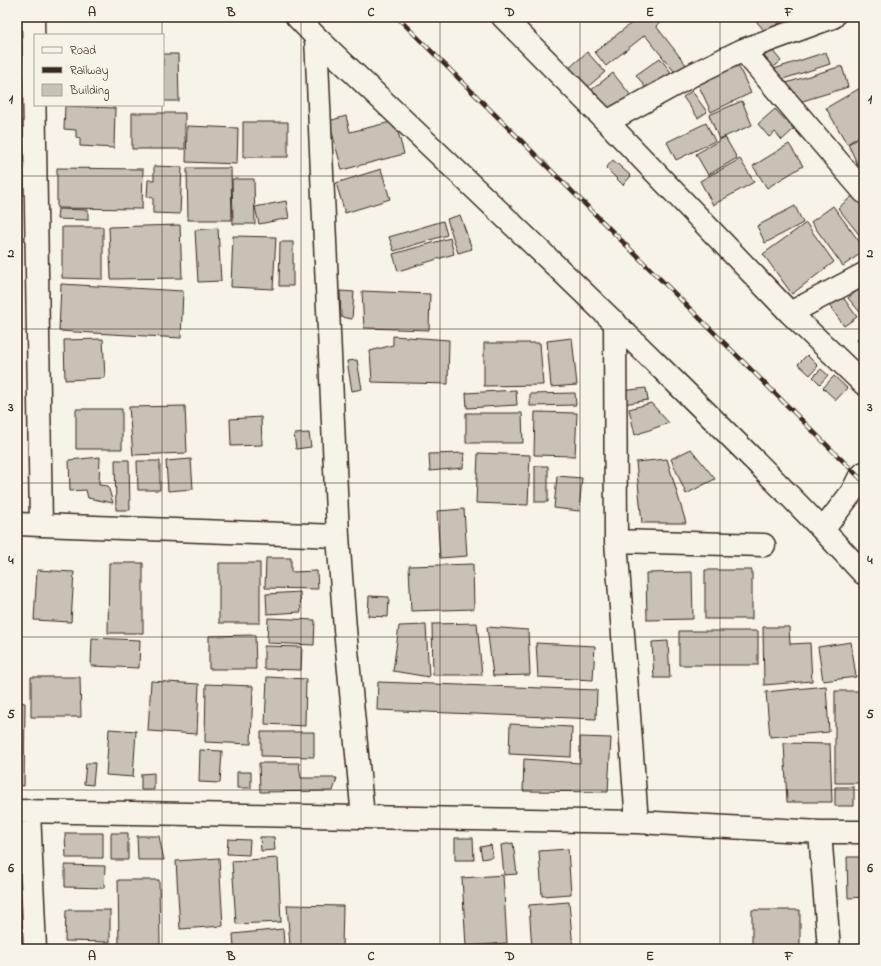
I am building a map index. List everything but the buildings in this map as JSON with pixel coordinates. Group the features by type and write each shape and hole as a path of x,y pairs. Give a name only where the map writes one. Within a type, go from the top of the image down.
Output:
{"street":[{"path":"33,17 34,80"},
{"path":"297,17 615,322 737,442 823,530 863,574"},
{"path":"503,17 607,122 790,313 864,384"},
{"path":"607,122 694,74 743,50 833,17"},
{"path":"316,36 338,536 345,629 363,817"},
{"path":"743,50 864,192"},
{"path":"34,106 41,525"},
{"path":"790,313 864,274"},
{"path":"615,322 616,541 637,822"},
{"path":"823,530 852,492 859,478 864,473"},
{"path":"17,524 338,536"},
{"path":"616,541 764,545"},
{"path":"35,949 23,811 637,822 820,832 864,832"},
{"path":"820,832 829,949"}],"railway":[{"path":"397,17 864,482"}]}
